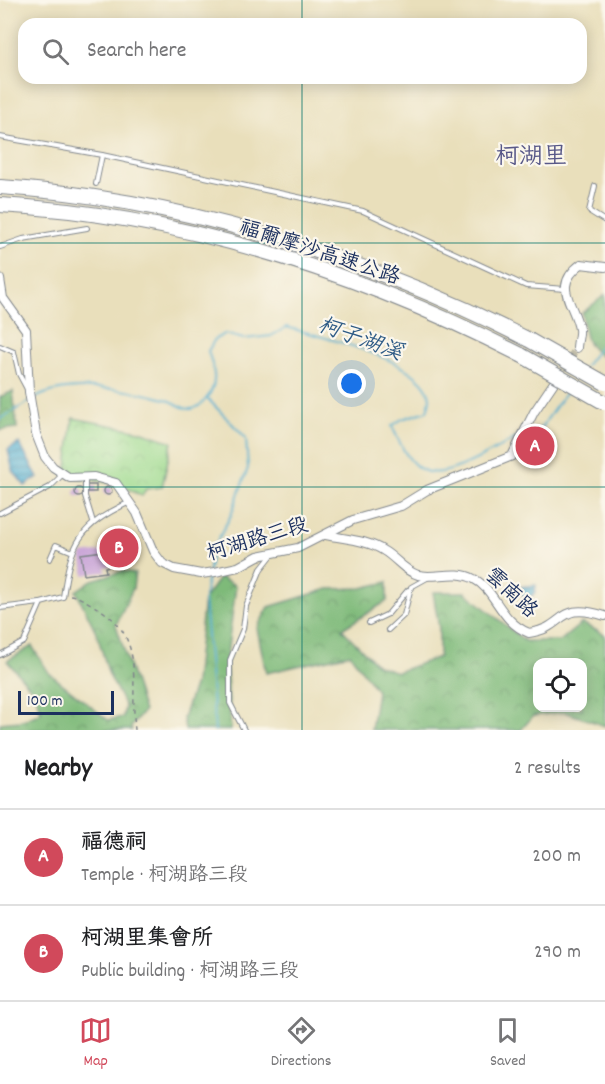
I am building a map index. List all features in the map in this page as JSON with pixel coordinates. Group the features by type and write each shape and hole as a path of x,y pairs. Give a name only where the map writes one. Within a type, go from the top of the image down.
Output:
{"highway":[{"name":"福爾摩沙高速公路","path":"0,187 82,196 159,210 260,234 406,284 529,340 605,383"},
{"name":"福爾摩沙高速公路","path":"0,205 31,206 154,225 271,254 397,297 521,355 605,403"}],"street":[{"path":"577,348 579,330 565,289 567,277 581,264 605,267"},
{"path":"0,279 1,293 26,330 29,392 40,448 53,467 62,475"},
{"path":"512,456 532,416 555,381"},
{"name":"柯湖路三段","path":"62,475 85,479 94,477 116,483 131,502 153,551 162,563 174,569 201,574 238,567 258,556 298,548 353,520 401,506 427,490 512,456"},
{"name":"雲南路","path":"326,535 372,545 384,550 410,572 460,575 475,579 503,615 529,633 538,632 571,611 591,612 605,616"}],"lane":[{"path":"0,137 102,155 363,211 526,286 565,289"},
{"path":"96,184 102,155"},
{"path":"595,186 589,211 605,221"},
{"path":"0,247 23,239 87,228"},
{"path":"0,346 14,352 19,374 29,392"},
{"path":"512,456 526,450"},
{"path":"0,513 50,487 62,475"},
{"path":"85,479 85,496 93,522"},
{"path":"0,608 41,603 63,597 68,568 83,531 93,522 131,502"},
{"path":"50,559 57,545 73,552"},
{"path":"244,730 230,703 230,660 243,629 246,606 261,569 272,555"},
{"path":"369,623 388,614 411,587 432,575"},
{"path":"388,630 405,615 411,587"},
{"path":"0,655 24,642 41,603"}],"path":[{"path":"63,597 73,595 88,602 110,615 123,629 133,661 135,730"}],"green space":[{"path":"605,295 605,359 593,349 587,340 582,313"},
{"path":"13,391 17,428 0,430 0,397"},
{"path":"73,418 140,431 172,442 162,487 146,489 142,496 119,484 66,476"},
{"path":"123,571 135,573 133,588 116,625 144,711 131,727 132,730 0,730 0,723 21,721 41,713 35,693 7,661 32,646 49,673 108,720 123,717 125,706 109,675 97,634 76,591 92,580"},
{"path":"220,577 236,586 226,663 231,730 185,730 183,718 195,683 204,599"},
{"path":"387,582 387,601 342,629 377,665 397,672 439,657 439,629 433,592 465,592 525,641 560,641 582,623 605,635 605,726 565,712 533,716 521,730 371,730 377,691 350,654 266,673 257,628 269,607 328,589 362,588"}],"water":[{"path":"19,443 38,477 25,486 13,471 8,450"},
{"path":"536,585 535,592 528,600 523,596 519,587"}],"building":[{"path":"87,485 96,485 96,492 87,492"},
{"path":"108,487 112,491 108,495 104,491"},
{"path":"79,488 83,492 79,496 75,492"},
{"path":"114,545 116,565 105,567 106,572 84,575 81,554 103,551 103,546"}],"waterway":[{"name":"柯子湖溪","path":"34,399 47,393 63,390 98,388 151,395 188,409 198,407 213,388 213,370 208,351 215,339 225,334 244,339 271,336 287,327 345,344 391,361 410,372 424,384 430,398 427,411 402,419 392,426 409,458 425,471 435,473 459,467 517,438"},
{"name":"柯子湖溪","path":"585,366 605,340"},
{"name":"柯子湖溪","path":"525,435 541,428 569,388"},
{"path":"207,398 246,438 248,468 231,515 212,551 204,599 215,730"},
{"name":"柯子湖溪","path":"0,419 29,402"}],"tunnel":[{"path":"556,379 577,348"}],"place":[{"name":"福德祠","path":"535,446"},
{"name":"柯湖里集會所","path":"119,548"}],"district":[{"name":"柯湖里","path":"531,155"}]}
